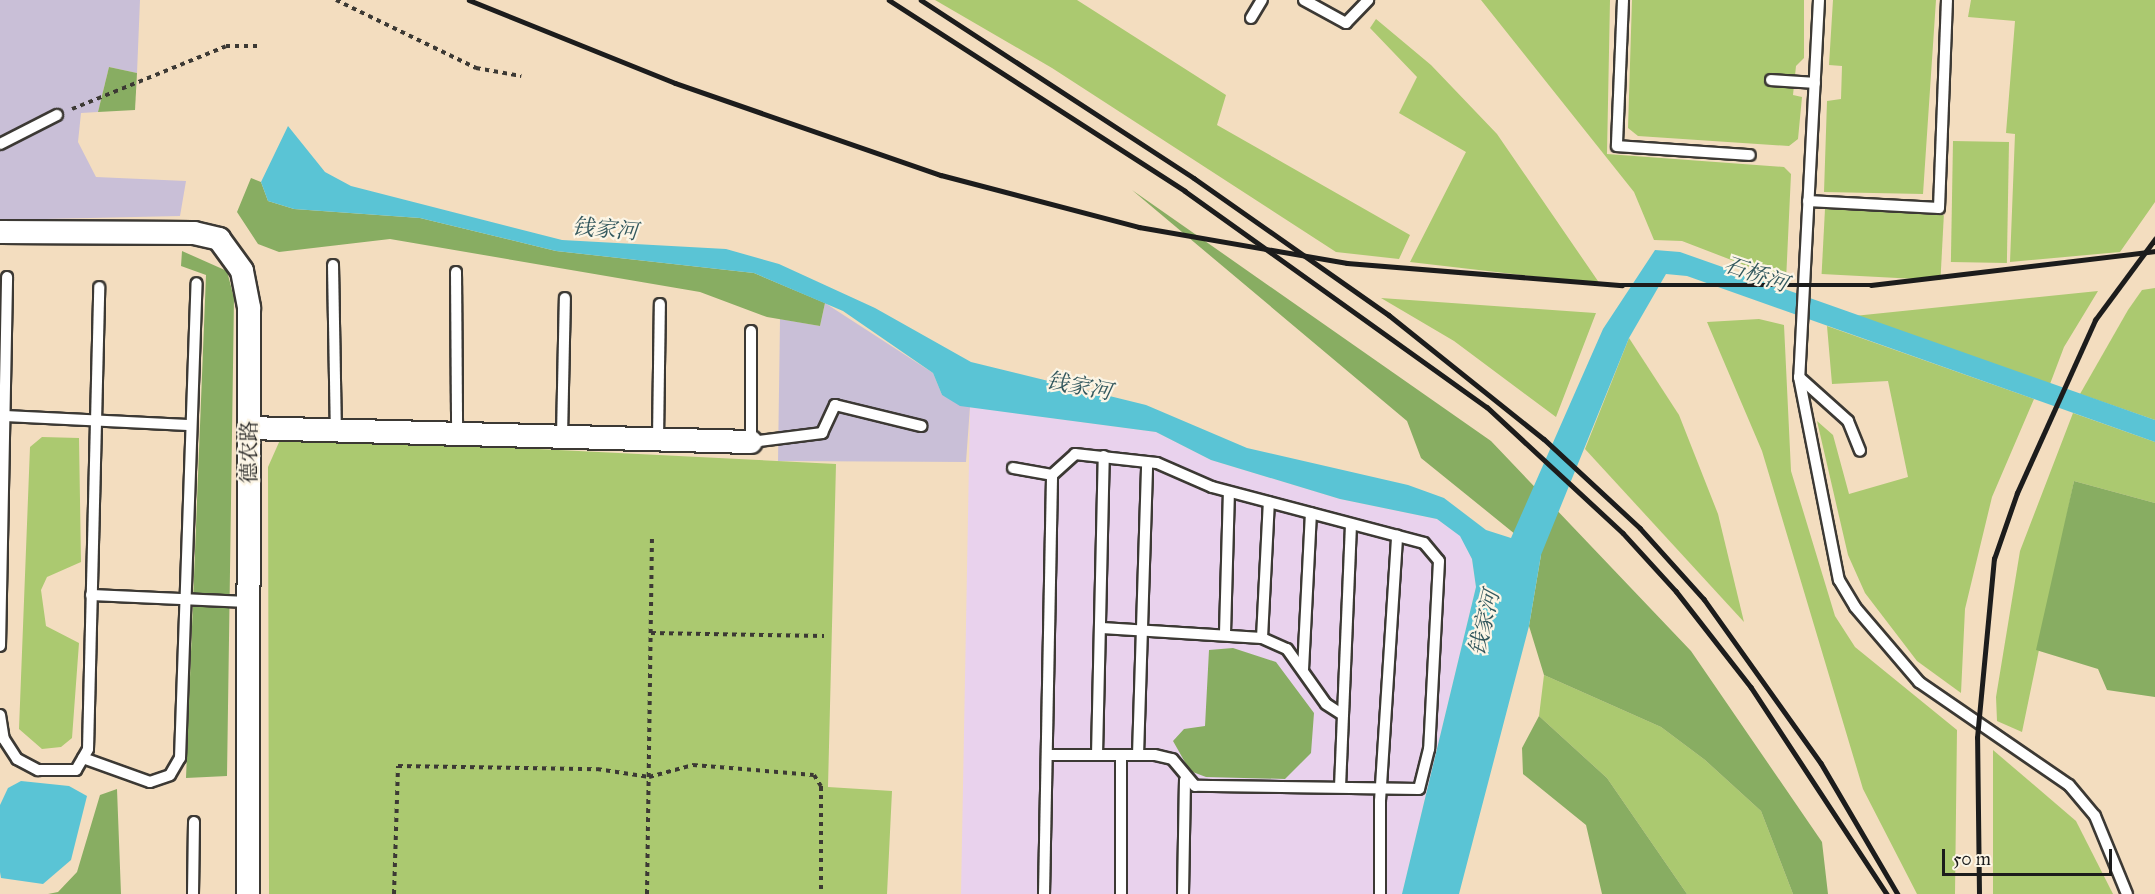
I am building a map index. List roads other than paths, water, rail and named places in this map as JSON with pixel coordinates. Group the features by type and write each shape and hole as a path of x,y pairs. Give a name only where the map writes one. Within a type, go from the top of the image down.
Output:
{"street":[{"name":"德农路","path":"0,232 194,233 219,239 242,271 249,308 248,894"},
{"path":"249,428 751,442"}],"lane":[{"path":"1251,18 1262,0"},
{"path":"1304,0 1346,22 1368,0"},
{"path":"1623,0 1617,146 1750,155"},
{"path":"1819,0 1799,377 1839,580 1855,607 1919,682 2069,785 2095,816 2127,894"},
{"path":"1808,201 1939,208 1947,0"},
{"path":"1771,80 1815,83"},
{"path":"0,144 57,115"},
{"path":"333,266 336,430"},
{"path":"456,272 457,433"},
{"path":"0,646 8,277"},
{"path":"82,758 150,782 170,775 180,758 188,425 197,283"},
{"path":"0,715 4,739 27,765 56,773 76,770 88,749 99,287"},
{"path":"562,436 565,298"},
{"path":"658,439 660,304"},
{"path":"751,331 751,442 822,433 835,405 921,426"},
{"path":"1799,377 1848,421 1860,452"},
{"path":"5,416 188,425"},
{"path":"1044,894 1052,475 1075,454 1147,462 1229,492 1424,543 1438,561 1429,749 1419,789 1195,786 1185,780 1172,759 1138,755 1047,755"},
{"path":"1097,755 1102,628 1104,456"},
{"path":"1138,755 1147,462"},
{"path":"1013,468 1052,475"},
{"path":"1225,633 1229,492"},
{"path":"1262,638 1269,502"},
{"path":"1303,670 1311,513"},
{"path":"1340,787 1351,524"},
{"path":"1380,894 1383,787 1397,536"},
{"path":"91,595 248,602"},
{"path":"1102,628 1225,633 1262,638 1287,649 1326,704 1343,715"},
{"path":"1121,755 1121,894"},
{"path":"1184,894 1185,780"},
{"path":"193,894 194,822"}],"water":[{"name":"钱家河","path":"288,126 325,172 351,186 562,240 726,249 779,264 875,308 971,362 1146,405 1247,448 1408,485 1444,498 1486,530 1511,538 1603,329 1655,250 1680,252 2155,420 2155,442 1687,276 1666,274 1629,338 1541,555 1529,626 1459,894 1402,894 1476,587 1472,559 1460,536 1437,519 1340,499 1211,460 1156,432 960,406 942,395 933,373 843,311 754,273 556,251 420,218 294,209 268,201 261,182"},
{"path":"21,781 69,786 87,796 71,860 43,884 1,878 0,805 8,788"}],"railway":[{"path":"469,0 675,83 941,175 1139,227 1347,263 1622,285 1871,285 2155,251"},
{"path":"889,0 1185,191 1487,407 1623,533 1676,591 1751,687 1887,894"},
{"path":"921,0 1194,178 1389,315 1544,439 1640,528 1704,599 1821,763 1898,894"},
{"path":"1979,894 1977,738 1994,559 2017,493 2095,320 2155,239"}],"water label":[{"name":"石桥河","path":"1756,274"}]}
